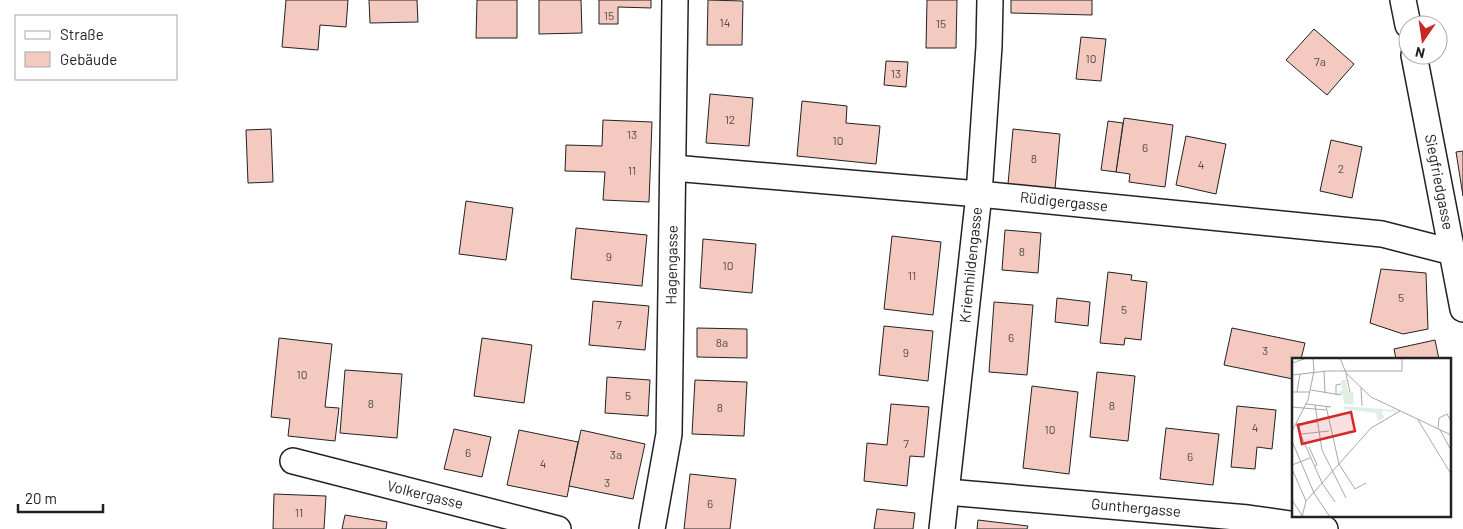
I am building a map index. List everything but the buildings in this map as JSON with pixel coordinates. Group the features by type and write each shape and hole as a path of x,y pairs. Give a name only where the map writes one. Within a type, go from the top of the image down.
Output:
{"street":[{"name":"Hagengasse","path":"652,529 669,434 675,0"},
{"name":"Kriemhildengasse","path":"942,529 979,194 989,46 990,0"},
{"path":"1403,0 1406,15"},
{"name":"Siegfriedgasse","path":"1416,65 1463,308"},
{"name":"Rüdigergasse","path":"673,168 979,194 1382,234 1452,252"},
{"name":"Volkergasse","path":"293,461 558,529"},
{"name":"Gunthergasse","path":"947,492 1248,518 1325,529"}]}
